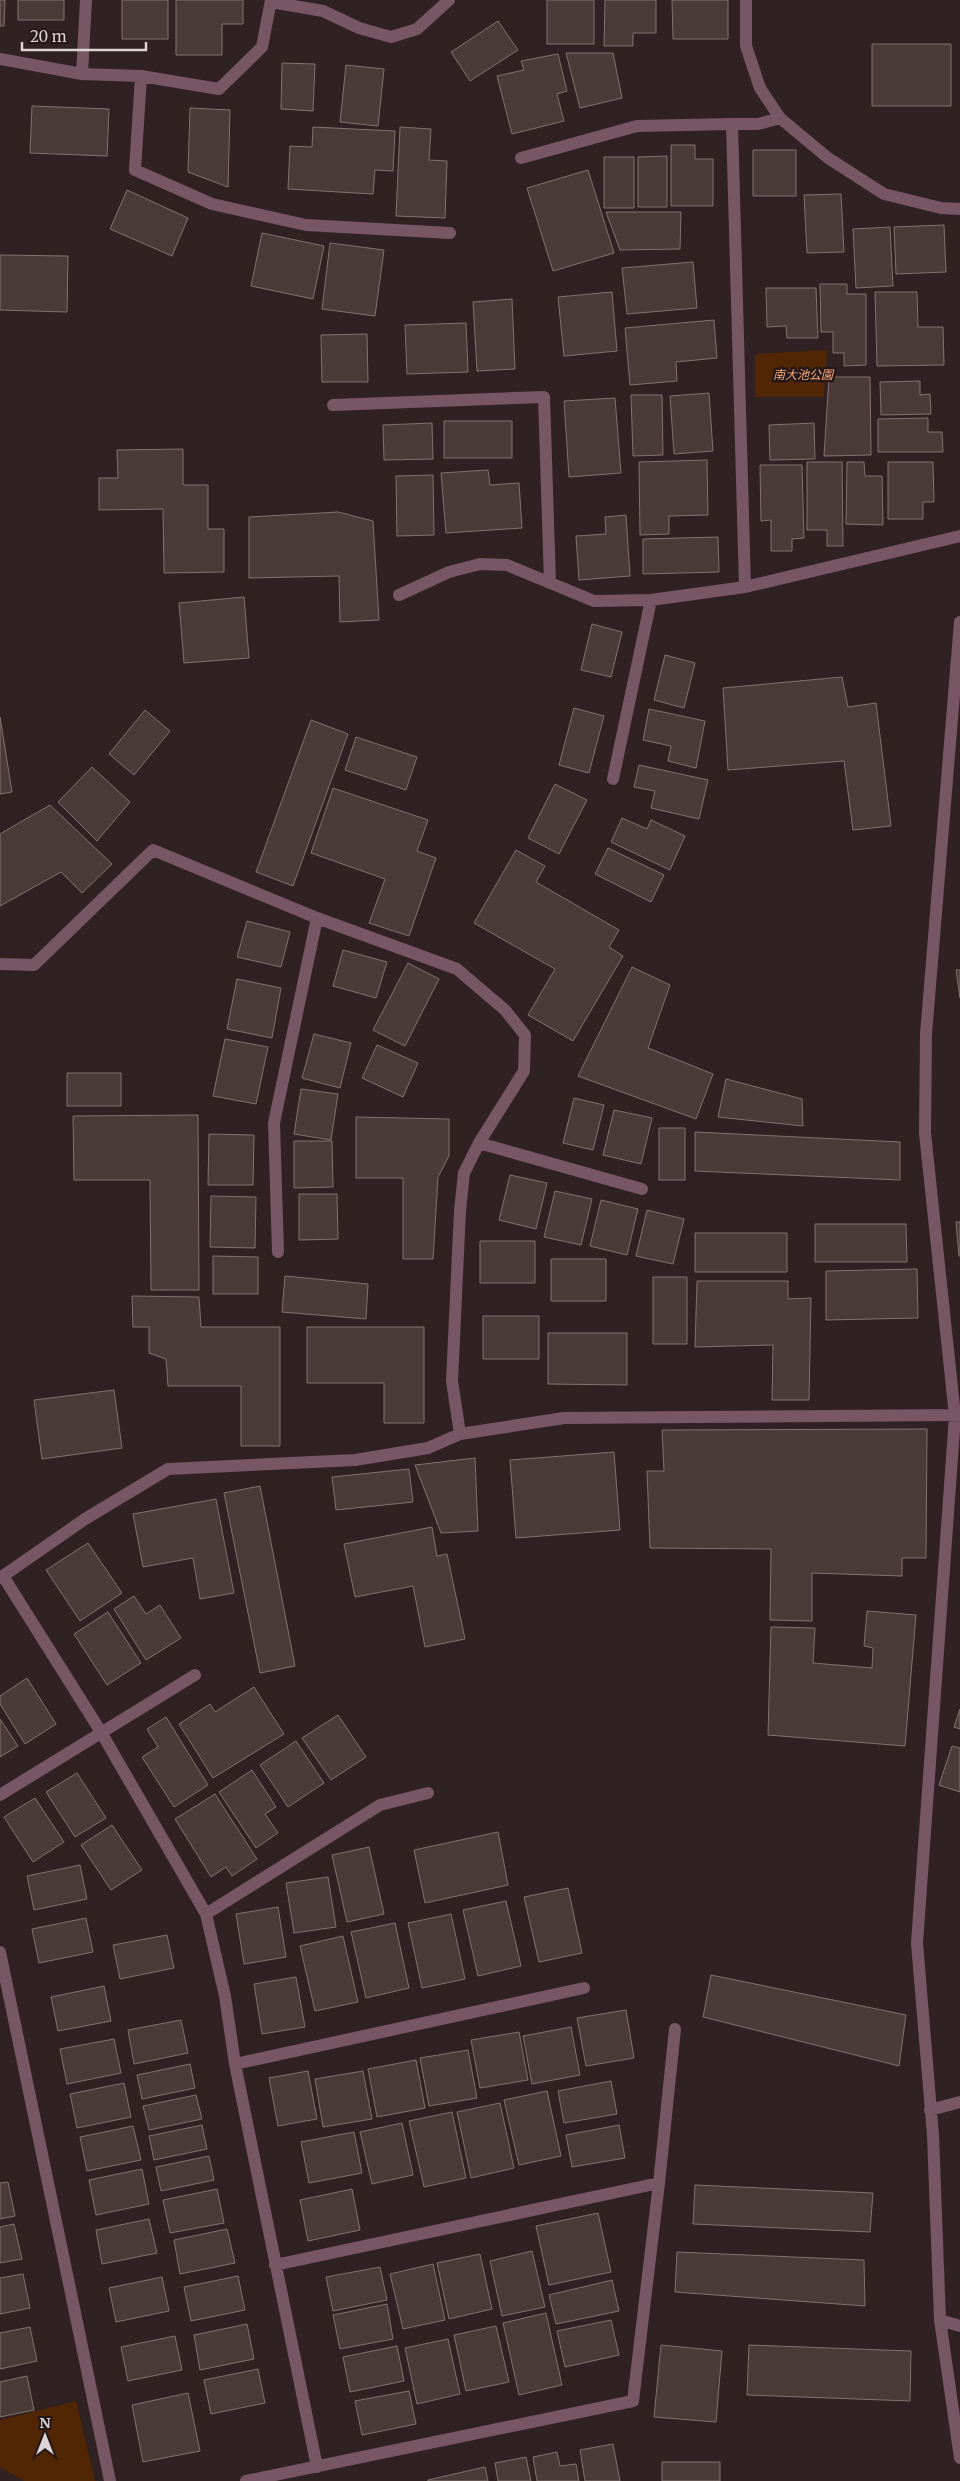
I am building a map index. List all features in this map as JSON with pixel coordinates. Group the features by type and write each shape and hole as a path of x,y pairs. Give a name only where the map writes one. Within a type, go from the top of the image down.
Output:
{"street":[{"path":"82,74 86,0"},
{"path":"0,59 82,74 141,76 219,89 262,47 271,1 323,11 359,28 390,37 417,29 449,0"},
{"path":"746,0 746,46 760,88 780,118 828,158 884,194 941,208 960,209"},
{"path":"141,76 135,170 212,204 306,224 450,233"},
{"path":"522,158 637,126 758,124 780,118"},
{"path":"732,124 745,587"},
{"path":"333,405 544,397 550,583"},
{"path":"398,595 449,572 480,564 507,565 594,601 651,600 745,587 960,536"},
{"path":"613,779 651,600"},
{"path":"960,622 926,1034 925,1133 958,1415 917,1943 930,2110 940,2320 960,2458"},
{"path":"0,964 34,965 153,850 317,918 457,969 505,1010 525,1035 524,1072 479,1143 464,1173 460,1211 452,1381 460,1434"},
{"path":"278,1252 274,1123 317,918"},
{"path":"479,1143 642,1189"},
{"path":"316,2467 235,2064 225,1996 206,1914 101,1732 2,1577 85,1519 168,1469 355,1460 428,1448 460,1434 564,1418 958,1415"},
{"path":"0,1795 195,1675"},
{"path":"206,1914 380,1804 428,1793"},
{"path":"0,1952 110,2481"},
{"path":"235,2064 584,1988"},
{"path":"246,2481 632,2401 659,2183 675,2029"},
{"path":"930,2110 960,2102"},
{"path":"275,2265 659,2183"},
{"path":"940,2320 960,2326"}],"green space":[{"name":"南大池公園","path":"827,350 824,397 755,397 755,354"},
{"path":"76,2401 95,2481 24,2481 0,2467 0,2420"}],"building":[{"path":"0,0 5,0 4,26 0,26"},
{"path":"18,0 64,0 64,20 18,20"},
{"path":"122,0 168,0 168,39 122,39"},
{"path":"176,0 243,0 243,24 222,24 222,55 176,55"},
{"path":"547,0 594,0 594,44 547,44"},
{"path":"605,0 656,0 656,33 633,33 633,46 604,46"},
{"path":"672,0 728,0 728,39 673,39"},
{"path":"498,21 518,50 470,81 451,52"},
{"path":"872,44 951,44 951,106 872,106"},
{"path":"566,53 613,53 622,98 580,108"},
{"path":"558,54 567,91 557,94 564,121 512,134 497,76 524,70 521,61"},
{"path":"282,63 315,64 313,111 281,109"},
{"path":"346,65 384,69 378,126 340,122"},
{"path":"32,106 109,109 107,156 30,153"},
{"path":"190,108 230,110 228,187 188,172"},
{"path":"313,127 395,131 393,171 375,170 373,194 288,189 290,146 312,147"},
{"path":"400,127 431,129 429,160 447,161 445,218 396,216"},
{"path":"671,145 695,145 695,159 713,159 713,206 671,206"},
{"path":"753,150 796,150 796,196 753,196"},
{"path":"667,156 667,207 638,207 638,157"},
{"path":"604,157 634,157 634,208 604,208"},
{"path":"588,170 614,253 553,271 527,188"},
{"path":"127,190 188,218 172,256 110,229"},
{"path":"841,194 844,252 807,253 804,195"},
{"path":"606,212 681,212 680,249 620,250"},
{"path":"944,225 946,272 896,274 894,227"},
{"path":"890,227 893,286 856,288 853,229"},
{"path":"262,233 324,246 313,299 251,286"},
{"path":"330,243 384,250 375,316 322,309"},
{"path":"0,255 68,256 67,312 0,310"},
{"path":"693,262 697,308 627,314 622,268"},
{"path":"820,284 847,284 847,294 866,294 866,365 844,366 844,353 833,353 833,332 821,332"},
{"path":"766,288 816,288 818,338 787,338 786,326 767,327"},
{"path":"612,292 617,351 564,356 558,297"},
{"path":"875,292 917,292 918,327 943,327 944,365 877,366"},
{"path":"512,299 515,369 477,371 473,302"},
{"path":"714,320 717,358 676,362 677,381 630,385 625,328"},
{"path":"466,323 468,372 407,374 405,325"},
{"path":"367,334 368,382 322,382 321,335"},
{"path":"829,377 870,377 871,455 824,456"},
{"path":"920,381 920,395 930,394 931,414 881,415 880,382"},
{"path":"709,393 713,451 674,454 670,396"},
{"path":"631,395 662,395 663,455 633,456"},
{"path":"615,398 621,473 569,477 564,401"},
{"path":"928,418 928,432 942,432 943,452 878,452 878,419"},
{"path":"444,421 512,421 512,458 444,458"},
{"path":"432,423 433,459 384,460 383,425"},
{"path":"814,423 815,459 770,460 769,425"},
{"path":"183,449 183,485 208,485 208,529 224,529 224,572 164,573 163,509 99,510 99,478 118,478 117,450"},
{"path":"707,460 708,515 669,516 669,534 640,535 639,462"},
{"path":"807,462 842,462 843,546 827,546 827,530 807,530"},
{"path":"847,462 864,462 865,476 882,476 883,525 846,524"},
{"path":"888,462 933,462 934,502 923,502 923,519 888,519"},
{"path":"760,465 802,465 804,538 792,539 792,551 771,551 771,520 761,521"},
{"path":"488,470 490,485 519,483 522,528 446,533 441,473"},
{"path":"433,475 434,535 397,536 396,476"},
{"path":"338,512 373,521 379,620 340,622 339,576 249,578 249,517"},
{"path":"626,515 630,576 579,580 576,536 606,534 605,517"},
{"path":"718,537 719,572 643,574 643,539"},
{"path":"244,597 249,658 184,663 179,603"},
{"path":"592,624 622,632 611,677 581,670"},
{"path":"665,655 695,663 684,708 654,700"},
{"path":"842,677 848,707 876,703 891,826 853,830 844,761 728,770 723,688"},
{"path":"574,708 604,716 589,773 559,765"},
{"path":"649,709 705,721 696,768 668,761 671,746 643,740"},
{"path":"145,710 170,731 134,775 109,754"},
{"path":"0,717 12,792 0,794"},
{"path":"311,720 348,734 293,886 256,872"},
{"path":"356,737 417,757 406,790 345,770"},
{"path":"639,765 708,780 699,819 651,808 655,791 634,787"},
{"path":"92,767 130,802 97,841 58,802"},
{"path":"555,784 587,800 559,854 528,838"},
{"path":"333,788 428,820 417,851 436,858 409,936 369,923 385,879 311,853"},
{"path":"50,805 112,864 82,893 61,872 0,906 0,834"},
{"path":"622,818 647,829 651,820 685,836 670,870 611,842"},
{"path":"608,848 664,875 651,902 595,874"},
{"path":"516,850 545,866 536,882 619,930 609,947 623,956 573,1041 528,1015 555,969 474,923"},
{"path":"247,921 290,932 281,967 237,957"},
{"path":"343,950 387,962 376,998 333,986"},
{"path":"408,963 439,979 405,1046 373,1030"},
{"path":"632,967 670,985 648,1048 713,1074 696,1119 578,1076"},
{"path":"956,970 960,970 960,998"},
{"path":"237,979 281,988 272,1038 227,1029"},
{"path":"314,1034 351,1043 340,1088 302,1078"},
{"path":"225,1039 268,1047 256,1104 213,1096"},
{"path":"377,1045 418,1063 403,1097 362,1078"},
{"path":"67,1073 121,1073 121,1106 67,1106"},
{"path":"726,1079 802,1099 803,1126 718,1117"},
{"path":"301,1089 338,1094 331,1140 294,1134"},
{"path":"574,1098 604,1105 593,1150 563,1143"},
{"path":"614,1110 652,1118 641,1164 603,1155"},
{"path":"198,1115 199,1290 151,1290 150,1180 74,1180 73,1116"},
{"path":"356,1117 449,1119 449,1156 438,1177 433,1259 403,1259 403,1178 356,1178"},
{"path":"659,1128 685,1128 685,1180 659,1180"},
{"path":"695,1132 900,1142 900,1180 695,1171"},
{"path":"209,1134 254,1135 253,1185 208,1185"},
{"path":"294,1141 332,1141 333,1187 294,1188"},
{"path":"510,1175 547,1183 536,1229 499,1220"},
{"path":"555,1191 592,1199 581,1245 544,1237"},
{"path":"299,1194 337,1194 338,1239 299,1240"},
{"path":"211,1196 256,1197 255,1248 210,1247"},
{"path":"601,1200 638,1209 627,1255 590,1246"},
{"path":"647,1210 684,1219 673,1264 636,1256"},
{"path":"956,1222 960,1222 960,1256 959,1256"},
{"path":"815,1224 906,1224 907,1262 815,1262"},
{"path":"695,1233 787,1233 787,1272 695,1272"},
{"path":"480,1241 535,1241 535,1283 480,1283"},
{"path":"213,1256 258,1257 258,1294 213,1294"},
{"path":"551,1259 606,1259 606,1301 551,1301"},
{"path":"917,1269 918,1318 826,1320 826,1271"},
{"path":"285,1276 368,1284 366,1319 282,1312"},
{"path":"653,1277 687,1277 687,1344 653,1344"},
{"path":"697,1281 788,1281 788,1299 811,1298 809,1400 772,1400 773,1345 695,1347"},
{"path":"132,1296 199,1297 201,1327 280,1327 280,1446 241,1446 241,1386 168,1386 166,1359 149,1353 149,1327 133,1327"},
{"path":"483,1316 539,1316 539,1359 483,1359"},
{"path":"307,1327 424,1327 424,1423 384,1423 384,1383 307,1383"},
{"path":"548,1333 627,1333 627,1385 548,1384"},
{"path":"114,1390 122,1448 42,1459 34,1400"},
{"path":"927,1429 926,1558 902,1558 902,1576 812,1573 812,1621 770,1620 771,1549 650,1548 647,1471 664,1471 662,1430"},
{"path":"614,1452 620,1530 516,1538 510,1460"},
{"path":"475,1458 478,1531 441,1533 415,1465"},
{"path":"409,1469 413,1502 336,1510 332,1477"},
{"path":"260,1486 295,1666 260,1673 224,1493"},
{"path":"216,1499 234,1593 200,1599 193,1558 143,1567 133,1514"},
{"path":"432,1527 437,1556 447,1554 465,1639 425,1647 413,1586 355,1597 344,1544"},
{"path":"88,1543 122,1593 80,1621 46,1570"},
{"path":"134,1596 146,1614 160,1605 181,1638 146,1660 114,1609"},
{"path":"867,1611 916,1615 905,1746 768,1735 771,1627 815,1628 813,1663 872,1668 873,1648 864,1646"},
{"path":"108,1612 141,1663 107,1685 74,1634"},
{"path":"27,1678 56,1724 25,1744 0,1704 0,1696"},
{"path":"254,1687 284,1734 213,1778 179,1724 210,1704 215,1712"},
{"path":"960,1709 960,1729 954,1727"},
{"path":"338,1715 366,1757 331,1780 302,1738"},
{"path":"166,1717 208,1785 174,1807 142,1757 158,1747 147,1729"},
{"path":"0,1719 18,1746 0,1757"},
{"path":"296,1741 324,1783 288,1807 260,1765"},
{"path":"952,1746 960,1748 960,1792 939,1785"},
{"path":"252,1770 276,1807 265,1814 278,1833 256,1848 219,1792"},
{"path":"77,1773 106,1818 75,1837 46,1792"},
{"path":"215,1794 257,1859 232,1876 226,1867 211,1877 175,1819"},
{"path":"35,1798 64,1842 33,1862 4,1817"},
{"path":"112,1825 142,1870 111,1890 81,1845"},
{"path":"498,1832 508,1885 425,1903 414,1850"},
{"path":"369,1847 384,1914 347,1922 332,1855"},
{"path":"80,1865 87,1899 34,1910 27,1876"},
{"path":"328,1877 336,1927 294,1933 286,1883"},
{"path":"568,1888 582,1953 539,1962 524,1897"},
{"path":"506,1901 521,1966 478,1976 463,1910"},
{"path":"278,1907 286,1957 244,1964 236,1914"},
{"path":"451,1914 465,1979 422,1988 408,1923"},
{"path":"86,1918 93,1952 39,1963 32,1929"},
{"path":"395,1923 409,1988 366,1998 351,1932"},
{"path":"167,1935 174,1968 120,1979 113,1945"},
{"path":"343,1936 358,2002 315,2011 300,1946"},
{"path":"711,1975 906,2015 899,2066 703,2017"},
{"path":"296,1977 305,2027 262,2034 254,1984"},
{"path":"104,1986 111,2021 58,2031 51,1997"},
{"path":"626,2010 634,2058 586,2066 577,2018"},
{"path":"181,2020 188,2053 134,2064 128,2030"},
{"path":"571,2027 580,2075 532,2084 523,2036"},
{"path":"519,2032 528,2080 480,2088 471,2040"},
{"path":"114,2039 121,2073 67,2084 60,2049"},
{"path":"468,2050 477,2098 429,2106 420,2058"},
{"path":"416,2060 425,2108 377,2117 368,2069"},
{"path":"190,2064 195,2088 142,2099 137,2075"},
{"path":"308,2071 317,2119 278,2126 269,2078"},
{"path":"363,2071 372,2119 323,2127 315,2079"},
{"path":"611,2081 617,2114 564,2123 558,2091"},
{"path":"124,2083 131,2117 77,2128 70,2094"},
{"path":"547,2091 561,2156 519,2165 504,2100"},
{"path":"196,2095 202,2119 149,2130 143,2106"},
{"path":"500,2103 514,2168 471,2178 457,2112"},
{"path":"452,2112 466,2178 424,2187 409,2121"},
{"path":"402,2123 413,2175 372,2184 360,2132"},
{"path":"202,2125 207,2149 154,2160 149,2136"},
{"path":"619,2125 625,2158 572,2167 566,2135"},
{"path":"133,2126 141,2160 87,2171 80,2137"},
{"path":"354,2132 362,2173 309,2183 301,2142"},
{"path":"209,2156 214,2180 161,2191 156,2167"},
{"path":"142,2169 149,2204 96,2215 89,2180"},
{"path":"8,2182 15,2216 0,2219 0,2183"},
{"path":"695,2185 873,2193 870,2232 693,2224"},
{"path":"217,2189 224,2223 170,2233 163,2200"},
{"path":"352,2189 360,2230 308,2241 300,2200"},
{"path":"598,2213 611,2272 549,2285 536,2226"},
{"path":"149,2219 157,2253 102,2264 96,2230"},
{"path":"14,2224 22,2259 0,2263 0,2227"},
{"path":"227,2229 235,2263 180,2274 174,2240"},
{"path":"532,2251 545,2307 502,2316 490,2261"},
{"path":"677,2252 864,2260 865,2306 675,2292"},
{"path":"480,2254 492,2309 449,2319 437,2263"},
{"path":"433,2264 445,2320 403,2329 390,2274"},
{"path":"380,2267 387,2300 333,2311 326,2277"},
{"path":"23,2274 30,2308 0,2314 0,2278"},
{"path":"238,2276 245,2310 191,2321 184,2287"},
{"path":"162,2277 169,2311 116,2322 109,2288"},
{"path":"612,2280 619,2311 556,2324 549,2295"},
{"path":"387,2304 393,2339 340,2349 333,2315"},
{"path":"546,2313 562,2385 519,2395 503,2323"},
{"path":"611,2320 619,2355 565,2367 557,2331"},
{"path":"247,2324 254,2359 200,2370 194,2335"},
{"path":"496,2326 509,2382 466,2391 454,2335"},
{"path":"30,2327 37,2361 0,2369 0,2333"},
{"path":"175,2336 182,2370 128,2381 121,2347"},
{"path":"448,2339 460,2394 417,2404 405,2348"},
{"path":"661,2345 722,2351 716,2422 654,2417"},
{"path":"749,2345 911,2351 910,2401 747,2395"},
{"path":"397,2346 404,2381 350,2392 343,2357"},
{"path":"258,2369 265,2403 211,2414 204,2380"},
{"path":"27,2376 34,2410 0,2417 0,2382"},
{"path":"409,2391 416,2424 362,2435 355,2401"},
{"path":"188,2393 200,2451 143,2462 132,2405"},
{"path":"613,2444 620,2481 585,2481 580,2450"},
{"path":"557,2452 560,2466 576,2464 579,2481 537,2481 533,2457"},
{"path":"526,2457 531,2481 498,2481 495,2463"},
{"path":"662,2462 720,2462 720,2481 662,2481"},
{"path":"485,2467 488,2481 428,2481 428,2480"}]}
